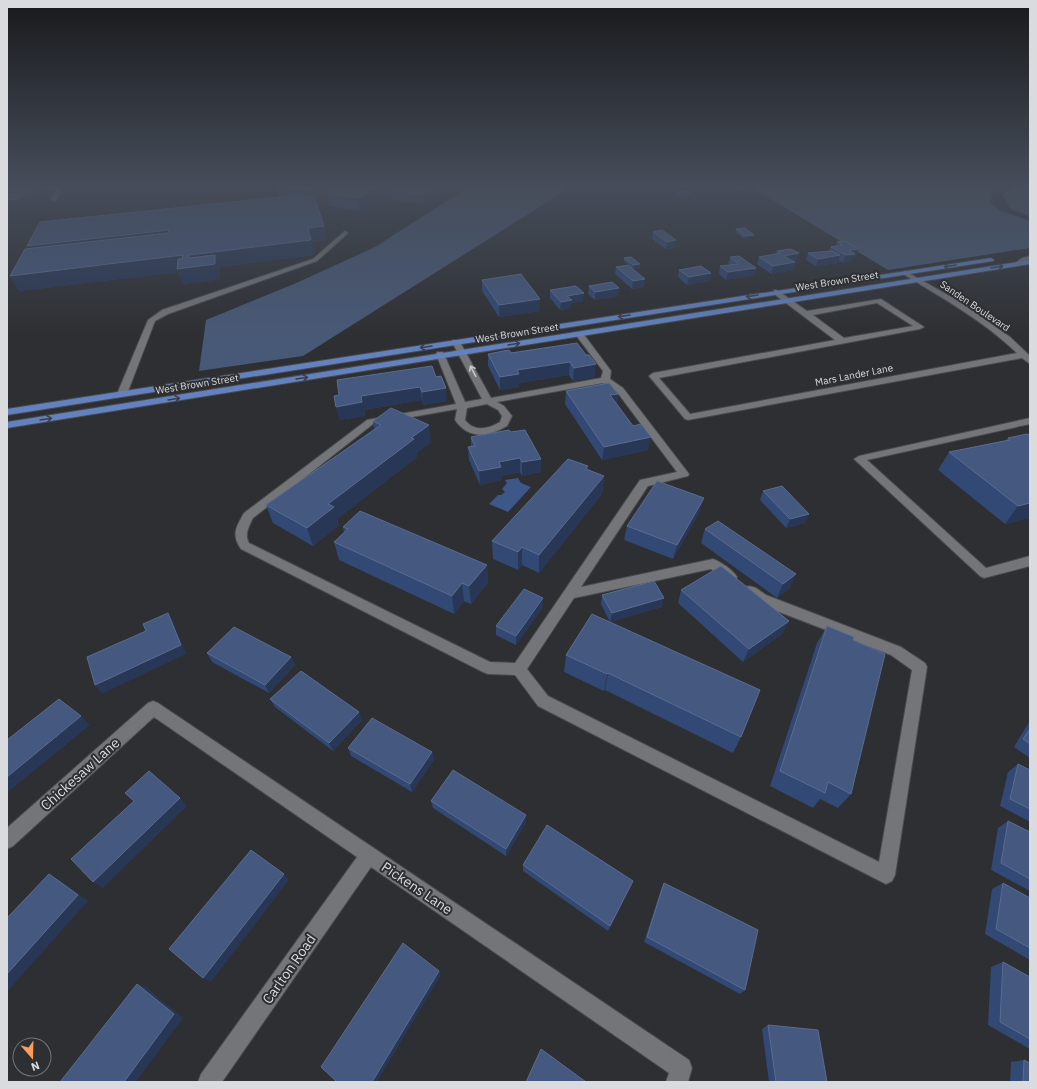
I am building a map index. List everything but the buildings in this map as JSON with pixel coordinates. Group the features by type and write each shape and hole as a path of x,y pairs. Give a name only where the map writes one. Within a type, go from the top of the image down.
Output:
{"main road":[{"name":"West Brown Street","path":"7,425 440,355 459,347 503,339 517,333 1030,254"},
{"name":"West Brown Street","path":"7,412 122,394 459,347 579,334 1030,262"},
{"path":"642,313 650,323"},
{"path":"118,408 122,394"}],"street":[{"path":"122,394 152,320 164,312 315,260 343,235"},
{"path":"1017,264 1024,259 1030,258"},
{"name":"Sanden Boulevard","path":"906,273 954,302 1001,335 1030,361"},
{"path":"777,292 788,300 806,314 842,341 920,327 878,301 806,314"},
{"path":"579,334 607,371 605,380"},
{"name":"Mars Lander Lane","path":"842,341 653,376 688,417 1023,354"},
{"path":"440,355 462,406 460,420 465,428 478,432 493,430 504,424 507,416 501,408 488,401 459,347"},
{"path":"519,670 644,483 684,474 620,390 605,380 370,422 248,516 241,531 241,540 245,546 488,668 519,670 543,701 886,875 920,668 896,651 761,598 713,564 570,594"},
{"path":"1030,421 859,459 984,573 1030,561"},
{"name":"Chickesaw Lane","path":"7,840 153,708"},
{"name":"Pickens Lane","path":"153,708 370,856 679,1075"},
{"name":"Carlton Road","path":"209,1082 370,856"}],"shaded area":[{"path":"394,235 495,235 303,356 199,371 206,320 294,284 375,247"},
{"path":"830,235 1030,235 1030,248 888,270"},
{"path":"518,478 521,483 531,487 508,512 489,504 498,495 505,492 502,489 507,483 505,480"}]}
